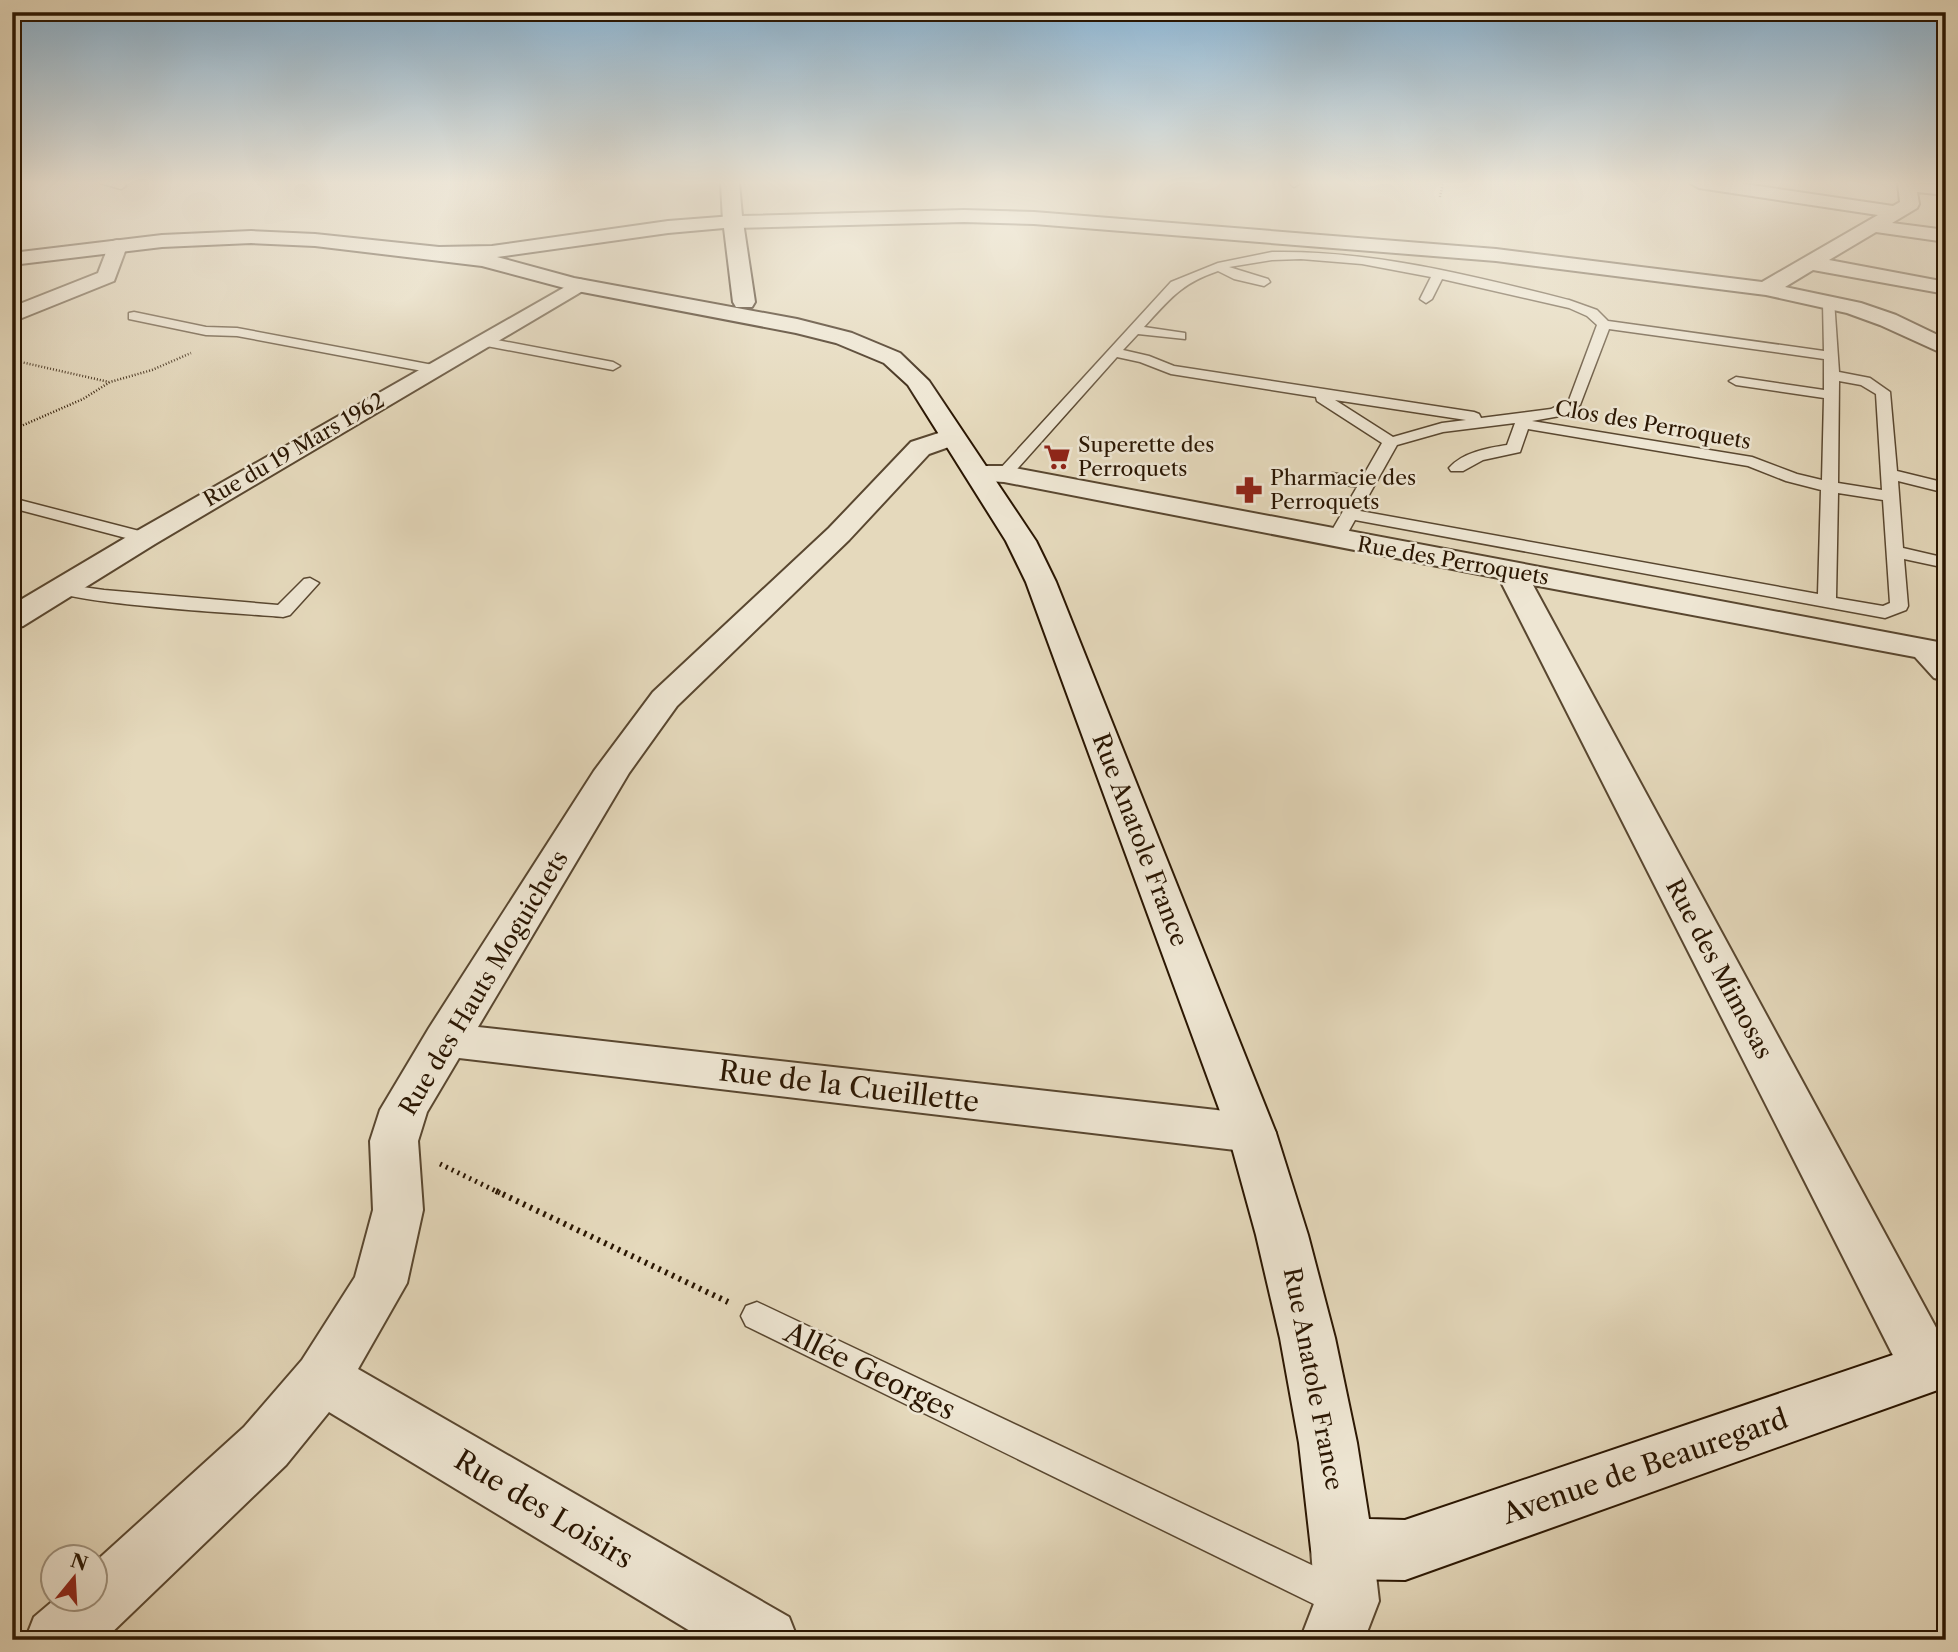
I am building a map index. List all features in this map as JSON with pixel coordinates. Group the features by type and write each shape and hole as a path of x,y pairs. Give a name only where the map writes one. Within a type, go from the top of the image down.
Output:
{"street":[{"path":"12,315 107,277 112,260"},
{"path":"501,260 579,285 709,310 752,310 741,260"},
{"path":"1536,260 1766,289 1888,320 1946,348"},
{"path":"1766,289 1815,260"},
{"path":"1810,263 1946,288"},
{"name":"Rue du 19 Mars 1962","path":"12,620 145,538 579,285"},
{"name":"Rue Anatole France","path":"752,310 844,338 892,358 917,380 951,437 991,474 1041,582 1252,1133 1280,1221 1311,1346 1337,1500 1340,1596"},
{"name":"Rue des Hauts Moguichets","path":"57,1640 265,1446 322,1378 380,1283 398,1210 394,1141 404,1110 612,771 664,699 839,534 920,448 951,437"},
{"name":"Rue des Perroquets","path":"991,474 1343,526 1510,571 1936,660"},
{"name":"Rue des Mimosas","path":"1510,571 1940,1371"},
{"name":"Rue de la Cueillette","path":"445,1040 1252,1133"},
{"name":"Avenue de Beauregard","path":"1340,1596 1405,1550 1940,1371"},
{"name":"Rue des Loisirs","path":"322,1378 766,1640"}],"lane":[{"path":"991,474 1116,353 1175,285 1190,277 1254,260"},
{"path":"1338,260 1438,275 1558,302 1591,313 1604,324 1832,356"},
{"path":"1220,268 1238,276 1264,282"},
{"path":"1426,299 1438,275"},
{"path":"1828,602 1832,375 1829,303"},
{"path":"134,316 206,331 237,332 433,369"},
{"name":"Clos des Perroquets","path":"1313,393 1391,442 1442,428 1514,423 1555,413 1575,402 1604,324"},
{"path":"1136,330 1180,337"},
{"path":"481,341 613,366"},
{"name":"Clos des Perroquets","path":"1116,353 1144,359 1171,370 1717,455 1752,462 1791,478 1892,497"},
{"path":"1391,442 1343,526 1885,612 1899,606 1882,392 1865,381 1832,375"},
{"path":"1736,381 1831,395"},
{"path":"1457,468 1468,460 1488,453 1514,449 1514,423"},
{"path":"1890,474 1946,488"},
{"path":"1332,478 1367,484"},
{"path":"12,503 145,538"},
{"path":"1896,552 1946,563"},
{"path":"61,589 104,596 283,611 310,583"},
{"name":"Allée Georges","path":"757,1316 1340,1596"}],"path":[{"path":"12,430 83,399 110,382 152,370 199,350"},
{"path":"12,360 110,382"},
{"name":"Allée Georges","path":"394,1141 757,1316"}],"place":[{"name":"Superette des Perroquets","path":"1057,457"},
{"name":"Pharmacie des Perroquets","path":"1249,490"}]}
